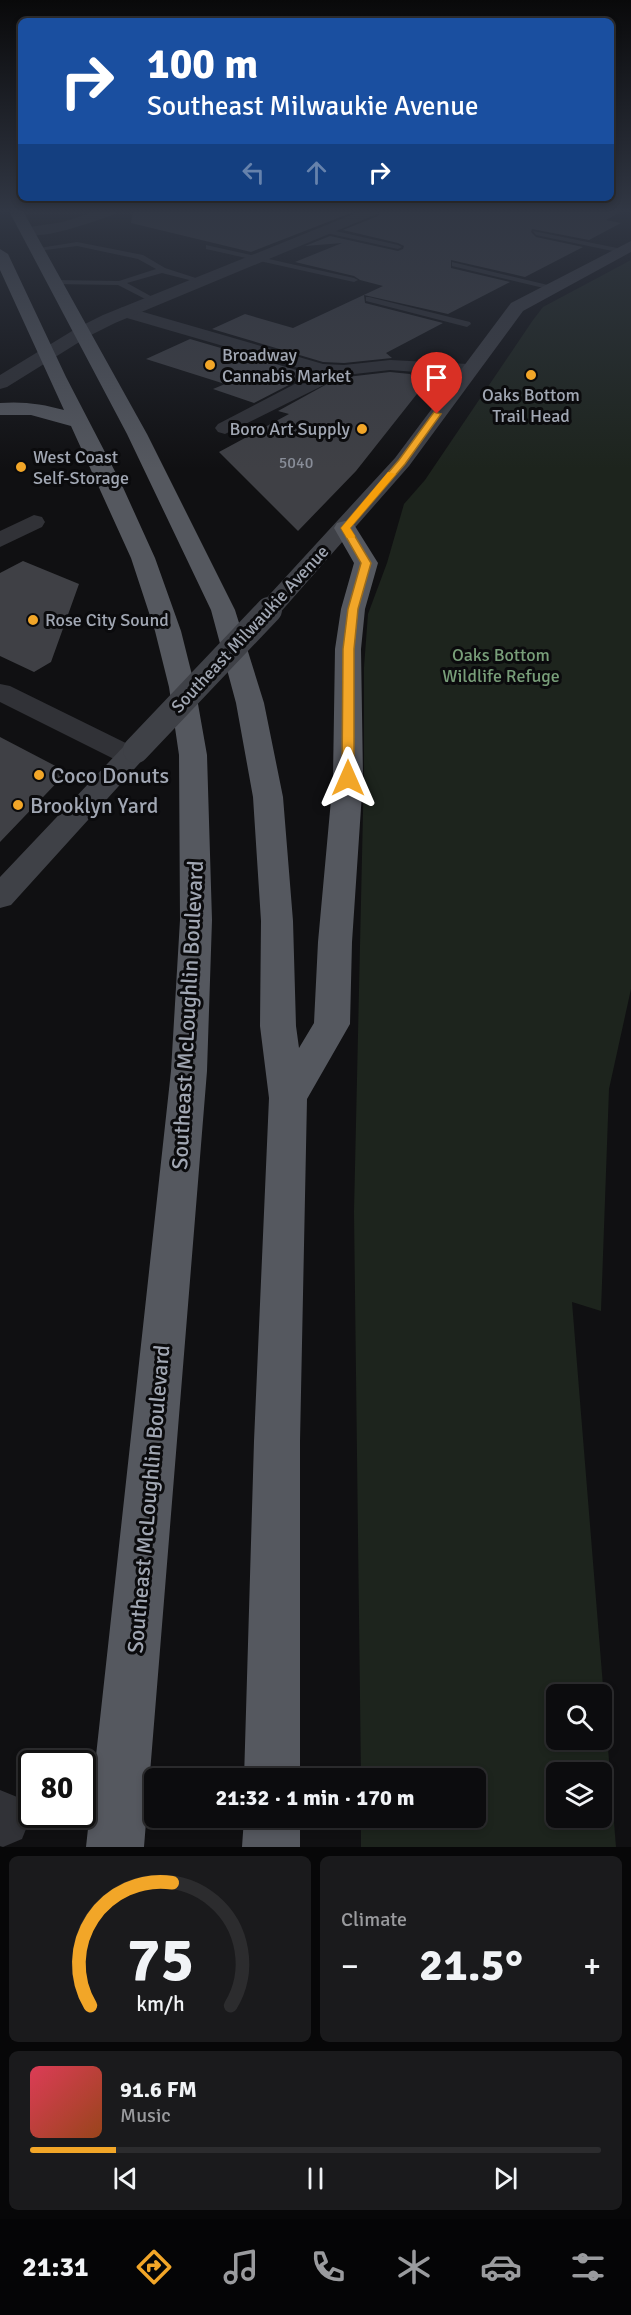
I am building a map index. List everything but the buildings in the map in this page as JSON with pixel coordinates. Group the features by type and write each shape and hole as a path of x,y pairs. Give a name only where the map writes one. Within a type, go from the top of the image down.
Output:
{"highway":[{"name":"Southeast McLoughlin Boulevard","path":"21,297 143,558 168,631 182,687 193,754 196,920 189,1071 115,1847"},
{"path":"63,297 137,434 223,610 250,703 268,796 277,921 278,1026 288,1098 278,1442 273,1768"},
{"path":"0,409 27,408 50,412 80,422"},
{"path":"288,1098 332,1023 335,942 348,778 348,649 353,609 366,563 345,528"},
{"path":"272,1828 272,1847"}],"main road":[{"name":"Southeast Milwaukie Avenue","path":"0,897 345,528 402,462 468,370 518,307 536,297"}],"street":[{"path":"0,383 46,349 162,297"},
{"path":"126,312 308,366 332,371 390,365 468,370"},
{"path":"11,355 46,349"},
{"path":"225,428 332,371"},
{"path":"0,540 34,522"},
{"path":"0,692 133,753"}],"lane":[{"path":"146,297 153,301"},
{"path":"369,299 467,324"}],"green space":[{"name":"Oaks Bottom Wildlife Refuge","path":"561,297 631,297 631,989 609,1089 601,1311 572,1302 603,1684 546,1684 546,1750 608,1750 609,1762 546,1762 546,1828 612,1828 612,1797 616,1847 361,1847 361,1828 486,1828 486,1768 361,1768 354,1212 364,768 364,667 368,614 387,563 404,504 425,480 543,307"}],"slow traffic":[{"path":"351,536 345,528 391,474"}],"place":[{"name":"Broadway Cannabis Market","path":"210,365"},
{"name":"Oaks Bottom Trail Head","path":"531,375"},
{"name":"Boro Art Supply","path":"362,429"},
{"name":"West Coast Self-Storage","path":"21,467"},
{"name":"Rose City Sound","path":"33,620"},
{"name":"Coco Donuts","path":"39,775"},
{"name":"Brooklyn Yard","path":"18,805"}],"route":[{"path":"348,778 348,649 353,609 366,563 345,528 402,462 437,414"}]}
